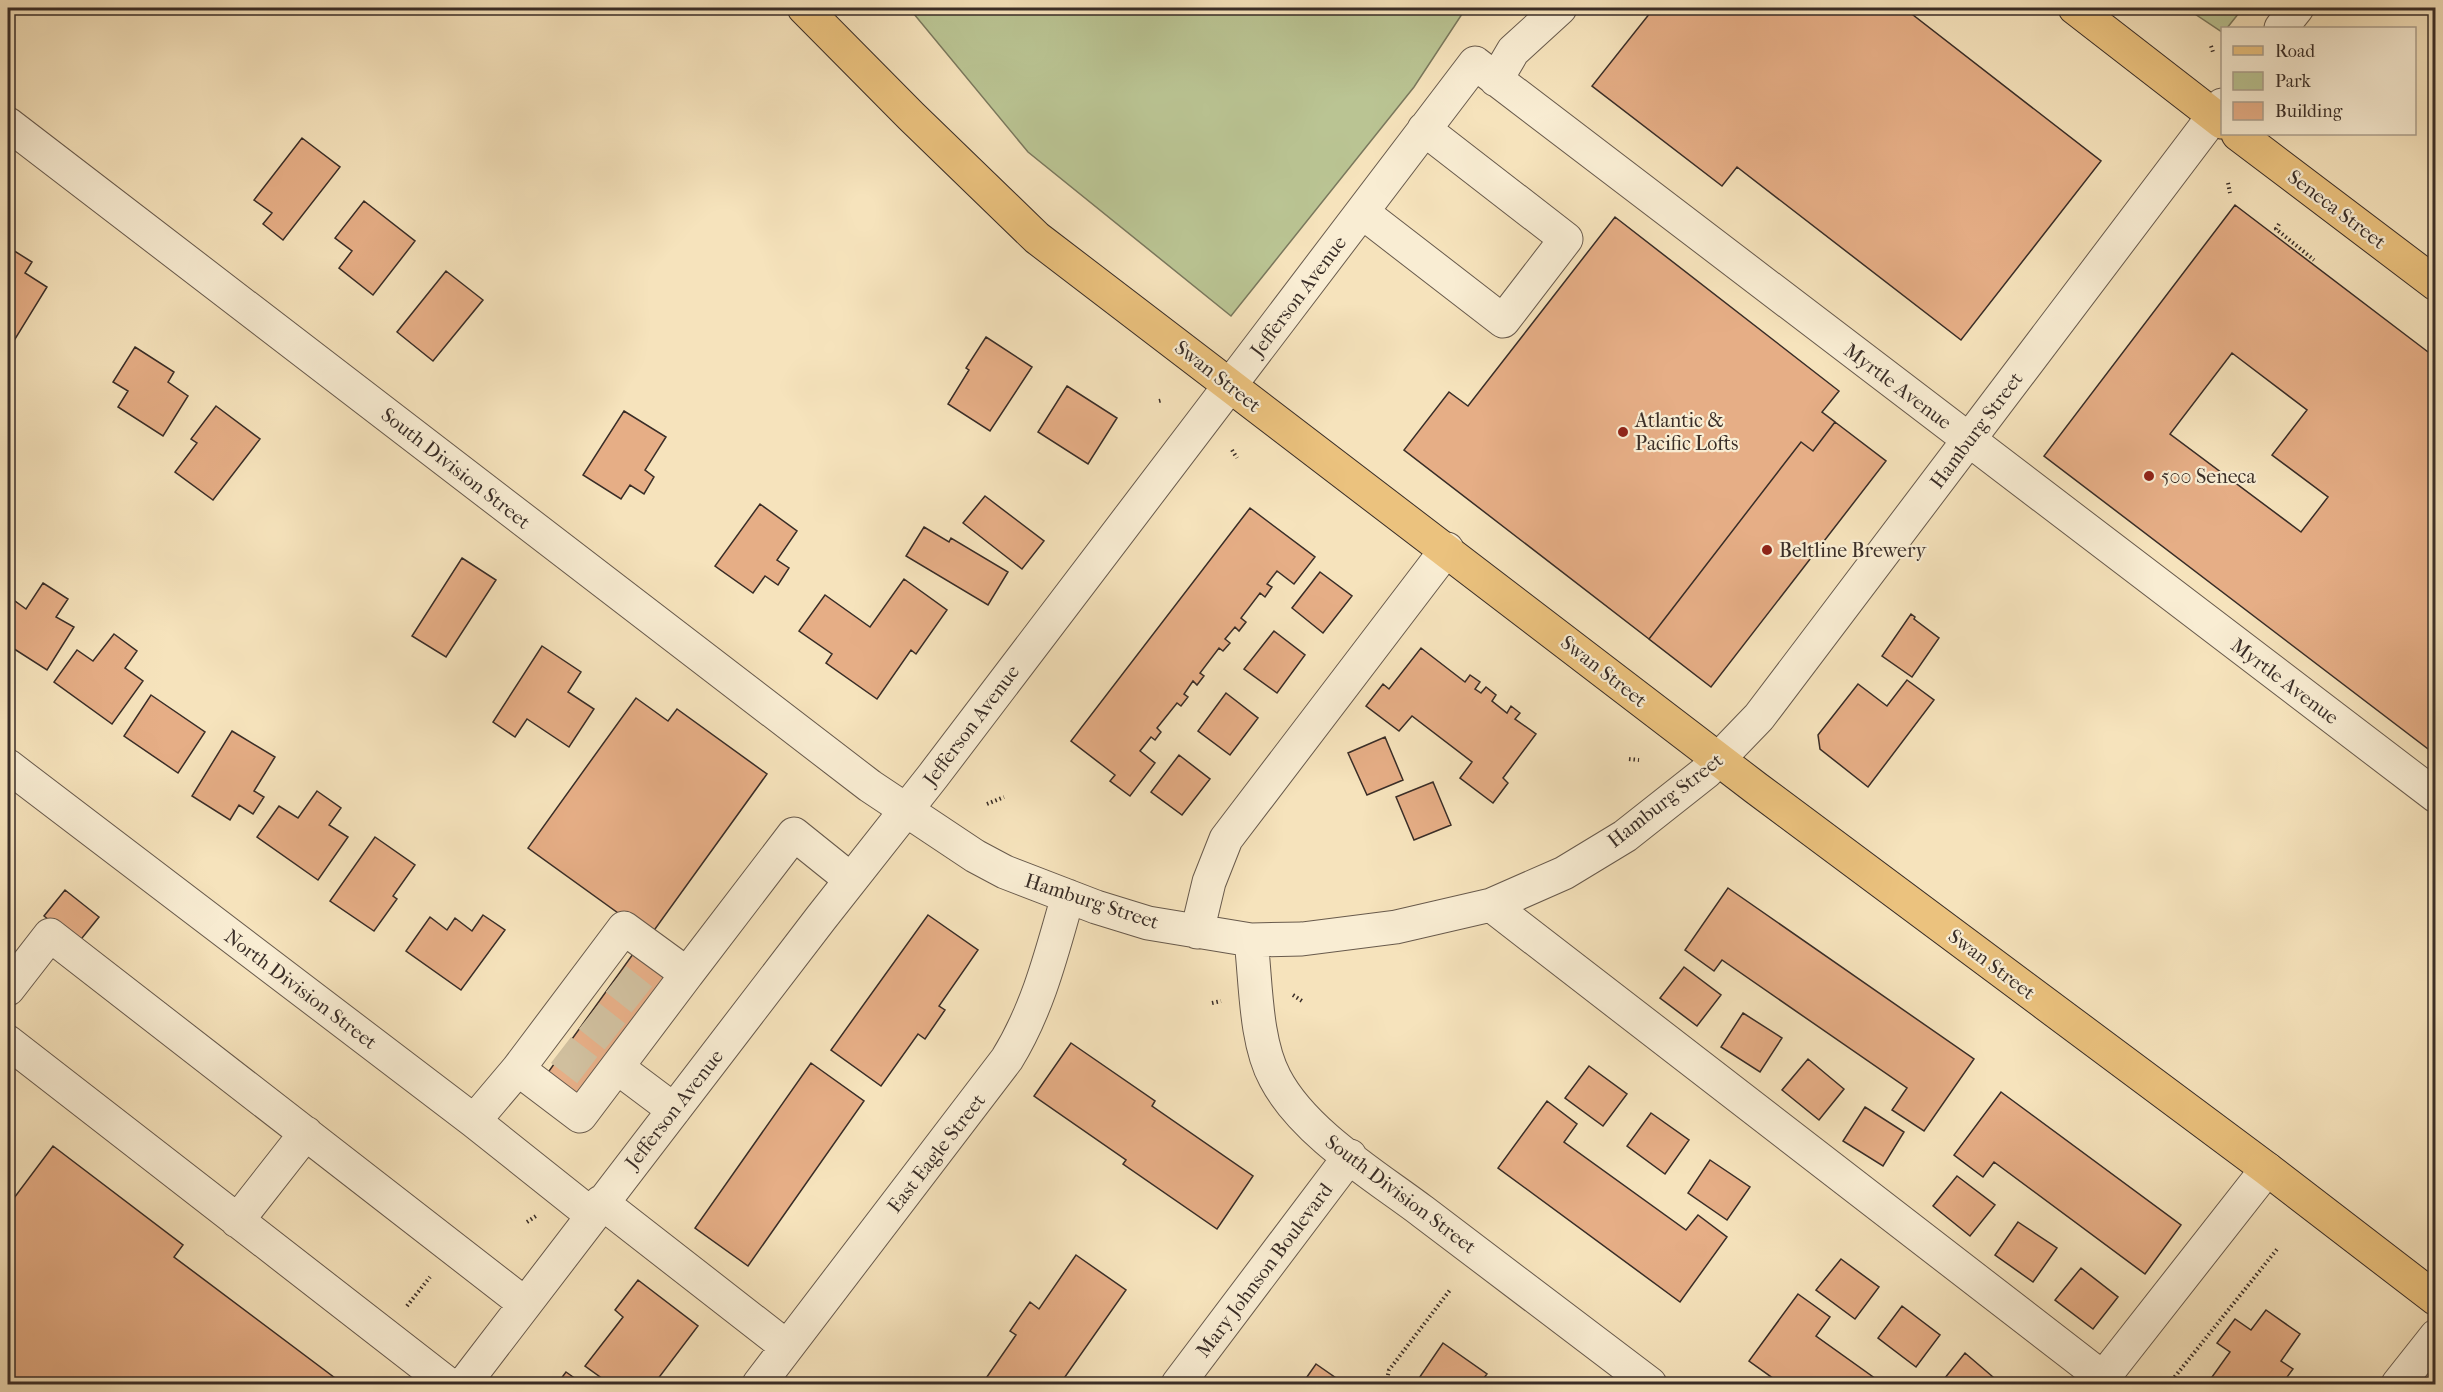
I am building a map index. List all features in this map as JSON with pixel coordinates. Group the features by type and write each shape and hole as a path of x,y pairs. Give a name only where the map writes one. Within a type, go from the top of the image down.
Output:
{"main road":[{"name":"Swan Street","path":"804,8 1037,238 1720,759 2436,1299"},
{"name":"Seneca Street","path":"2075,8 2221,117"},
{"name":"Seneca Street","path":"2245,135 2436,284"}],"street":[{"name":"Jefferson Avenue","path":"464,1384 850,879 905,811 1424,129 1560,8"},
{"path":"2282,27 2297,8"},
{"name":"Myrtle Avenue","path":"1486,72 2436,796"},
{"name":"Hamburg Street","path":"905,811 975,856 1005,872 1068,896 1148,923 1251,940 1302,939 1396,927 1491,905 1564,873 1625,836 1720,759 1759,717 1969,440 2221,123"},
{"path":"1362,212 1503,321 1566,239 1424,129"},
{"name":"South Division Street","path":"12,138 905,811"},
{"path":"1197,932 1209,882 1226,839 1447,549"},
{"name":"North Division Street","path":"8,766 474,1121 787,1347"},
{"path":"518,1070 580,1116 614,1064 654,1010 687,974 794,834 850,879"},
{"name":"East Eagle Street","path":"759,1384 1007,1059 1026,1025 1045,976 1068,896"},
{"path":"1491,905 2103,1378 2267,1170"},
{"path":"474,1121 518,1070 552,1042 579,1009 607,971 624,928 687,974"},
{"path":"8,989 50,934 525,1304"},
{"name":"South Division Street","path":"1251,940 1263,1044 1273,1076 1284,1095 1300,1114 1350,1156 1650,1384"},
{"path":"8,1042 448,1384"},
{"path":"614,1064 674,1110"},
{"path":"237,1221 306,1133"},
{"name":"Mary Johnson Boulevard","path":"1178,1384 1350,1156"},
{"path":"2398,1384 2436,1336"}],"path":[{"path":"2211,46 2213,52"},
{"path":"2228,183 2230,193"},
{"path":"2279,224 2276,229 2314,260"},
{"path":"1233,450 1238,458"},
{"path":"1629,759 1639,760"},
{"path":"987,804 1004,797"},
{"path":"1291,993 1302,1001"},
{"path":"2169,1384 2278,1248"},
{"path":"405,1309 436,1269"},
{"path":"1386,1384 1389,1370 1450,1290"}],"green space":[{"path":"909,8 1466,8 1414,87 1231,316 1028,152"},
{"path":"2186,8 2243,8 2228,27 2221,27 2221,31"}],"building":[{"path":"1654,8 1904,8 2101,161 1961,340 1737,167 1722,186 1592,86"},
{"path":"302,138 340,167 283,240 263,224 272,213 254,200"},
{"path":"364,201 415,241 373,295 339,268 352,251 335,238"},
{"name":"500 Seneca","path":"2235,205 2436,358 2436,755 2044,456","holes":["2232,353 2307,410 2272,455 2328,497 2301,532 2170,434"]},
{"name":"Atlantic & Pacific Lofts","path":"1615,217 1839,391 1822,412 1835,422 1813,451 1801,442 1649,639 1404,450 1449,392 1468,406"},
{"path":"8,247 32,262 25,273 47,287 12,344 8,341"},
{"path":"446,271 483,300 433,361 397,332"},
{"path":"986,337 1032,367 990,431 948,404 969,370 966,368"},
{"path":"135,347 174,372 168,382 188,396 163,436 118,407 128,391 113,382"},
{"path":"1067,386 1117,418 1088,464 1038,432"},
{"path":"216,406 260,439 213,500 175,472 197,443 191,439"},
{"path":"624,411 666,437 645,470 654,477 644,494 630,485 621,499 583,475"},
{"name":"Beltline Brewery","path":"1835,422 1886,461 1711,687 1649,639 1801,442 1813,451"},
{"path":"985,496 1044,541 1022,569 963,523"},
{"path":"760,504 797,531 777,560 789,568 778,585 765,576 753,593 715,566"},
{"path":"1250,508 1315,557 1294,584 1277,571 1267,584 1272,587 1265,597 1260,593 1241,618 1246,622 1239,631 1235,627 1225,639 1230,643 1223,651 1219,648 1200,673 1204,676 1197,685 1193,681 1184,694 1188,697 1181,706 1177,703 1157,728 1161,732 1155,740 1151,737 1140,751 1155,763 1130,796 1110,781 1115,775 1071,741"},
{"path":"924,527 949,542 951,538 1008,572 988,605 906,556"},
{"path":"462,558 496,580 446,657 412,636"},
{"path":"1320,572 1352,596 1323,633 1292,608"},
{"path":"904,579 947,610 916,654 911,650 877,699 826,663 832,654 799,631 825,595 870,627"},
{"path":"43,583 68,599 56,617 74,627 47,670 8,645 8,596 26,609"},
{"path":"1911,614 1915,617 1914,619 1939,638 1912,677 1882,656"},
{"path":"1274,631 1305,655 1277,693 1244,669"},
{"path":"114,634 137,651 125,668 143,681 112,724 54,682 77,650 93,661"},
{"path":"542,646 581,672 568,692 594,709 569,747 527,719 515,737 493,722"},
{"path":"1421,648 1465,682 1470,675 1480,682 1475,689 1481,693 1486,687 1496,695 1492,701 1507,713 1511,706 1520,713 1515,719 1536,734 1503,778 1508,783 1493,803 1460,778 1472,762 1412,716 1399,731 1366,706 1383,684 1389,689"},
{"path":"1907,680 1934,700 1868,787 1820,749 1818,735 1858,684 1887,706"},
{"path":"1226,693 1258,718 1230,755 1198,731"},
{"path":"151,695 205,732 178,773 124,736"},
{"path":"636,698 668,721 677,709 767,774 650,936 528,848"},
{"path":"232,731 275,757 254,791 264,797 253,814 239,805 230,820 192,796"},
{"path":"1385,737 1403,780 1367,795 1348,753"},
{"path":"1179,755 1210,779 1182,815 1151,792"},
{"path":"1433,782 1451,825 1414,840 1396,797"},
{"path":"317,791 341,808 329,825 348,837 318,880 257,837 279,806 298,818"},
{"path":"375,837 415,865 393,896 397,899 374,931 330,901"},
{"path":"1728,888 1974,1059 1924,1131 1892,1110 1907,1088 1722,960 1714,971 1685,950"},
{"path":"65,890 99,917 78,943 44,916"},
{"path":"483,915 505,930 461,990 406,951 430,917 447,930 455,918 472,931"},
{"path":"928,915 978,950 939,1006 945,1010 925,1039 918,1034 881,1086 831,1050"},
{"path":"638,947 671,971 572,1109 539,1085"},
{"path":"1684,967 1721,995 1697,1026 1660,998"},
{"path":"1743,1013 1782,1038 1760,1072 1721,1047"},
{"path":"1071,1043 1155,1101 1152,1106 1253,1176 1217,1229 1123,1164 1126,1160 1034,1096"},
{"path":"1808,1059 1844,1089 1819,1120 1782,1090"},
{"path":"811,1063 864,1101 748,1266 695,1228"},
{"path":"1589,1066 1627,1094 1603,1126 1565,1098"},
{"path":"2001,1092 2181,1225 2145,1274 1994,1162 1983,1177 1954,1155"},
{"path":"1547,1101 1577,1124 1564,1142 1686,1230 1698,1215 1727,1237 1680,1302 1498,1168"},
{"path":"1865,1107 1904,1132 1883,1166 1843,1141"},
{"path":"1651,1113 1689,1140 1665,1174 1627,1146"},
{"path":"53,1146 183,1245 174,1257 343,1384 8,1384 8,1206"},
{"path":"1710,1160 1750,1187 1727,1220 1688,1193"},
{"path":"1957,1176 1995,1205 1970,1236 1933,1206"},
{"path":"2018,1222 2057,1248 2033,1282 1995,1255"},
{"path":"1076,1255 1126,1290 1060,1384 982,1384 1016,1335 1010,1331 1030,1302 1039,1309"},
{"path":"1841,1259 1879,1287 1855,1319 1816,1290"},
{"path":"2081,1268 2118,1297 2093,1329 2055,1300"},
{"path":"638,1280 698,1326 654,1384 610,1384 585,1366 623,1317 615,1310"},
{"path":"1798,1294 1830,1317 1816,1336 1883,1384 1781,1384 1749,1361"},
{"path":"1902,1306 1940,1335 1916,1367 1878,1338"},
{"path":"2266,1310 2300,1334 2281,1361 2293,1369 2282,1384 2207,1384 2230,1352 2217,1343 2235,1319 2251,1330"},
{"path":"1443,1343 1487,1374 1483,1379 1490,1384 1415,1384"},
{"path":"1965,1353 2000,1383 1940,1384"},
{"path":"1316,1364 1336,1378 1332,1384 1302,1384"},
{"path":"566,1372 583,1384 557,1384"}],"tunnel":[{"path":"616,979 650,1006"},
{"path":"589,1016 622,1042"},
{"path":"561,1050 595,1076"}],"place":[{"name":"Atlantic & Pacific Lofts","path":"1623,432"},
{"name":"500 Seneca","path":"2149,476"},
{"name":"Beltline Brewery","path":"1767,550"}]}
